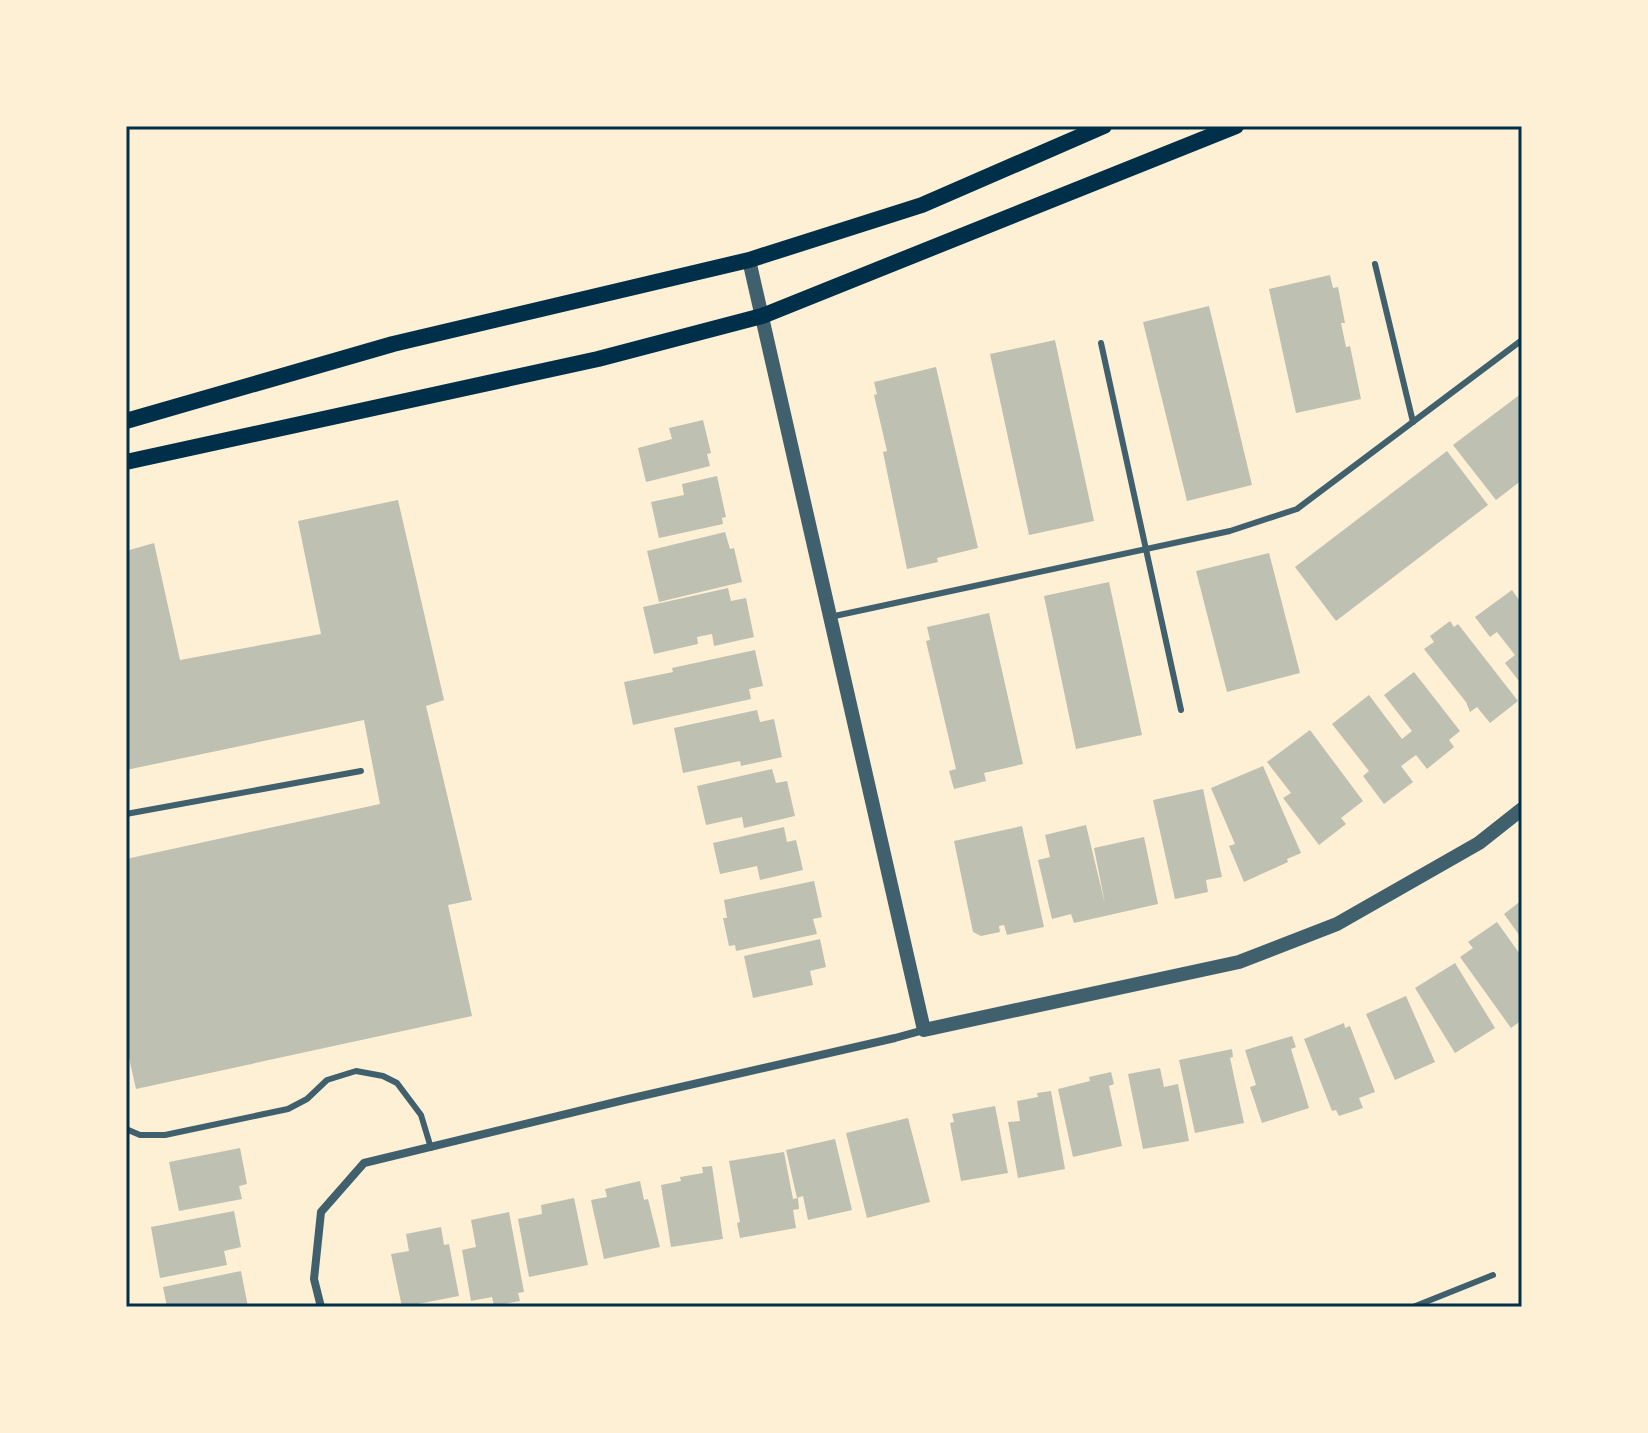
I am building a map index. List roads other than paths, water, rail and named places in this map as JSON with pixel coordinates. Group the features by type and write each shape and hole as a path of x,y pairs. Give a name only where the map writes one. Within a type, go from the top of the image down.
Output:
{"main road":[{"path":"126,421 393,344 749,260 922,205 1104,126"},
{"path":"126,462 598,359 762,316 1236,126"}],"street":[{"path":"749,260 924,1030"},
{"path":"321,1307 314,1279 321,1212 364,1163 924,1030 1239,962 1337,924 1479,843 1522,809"}],"lane":[{"path":"1375,264 1413,422"},
{"path":"830,617 1230,531 1297,509 1522,340"},
{"path":"1101,343 1181,710"},
{"path":"126,814 361,771"},
{"path":"126,1129 140,1135 165,1135 288,1109 307,1099 327,1080 356,1071 383,1076 397,1083 421,1115 431,1148"},
{"path":"1413,1307 1493,1275"}]}
